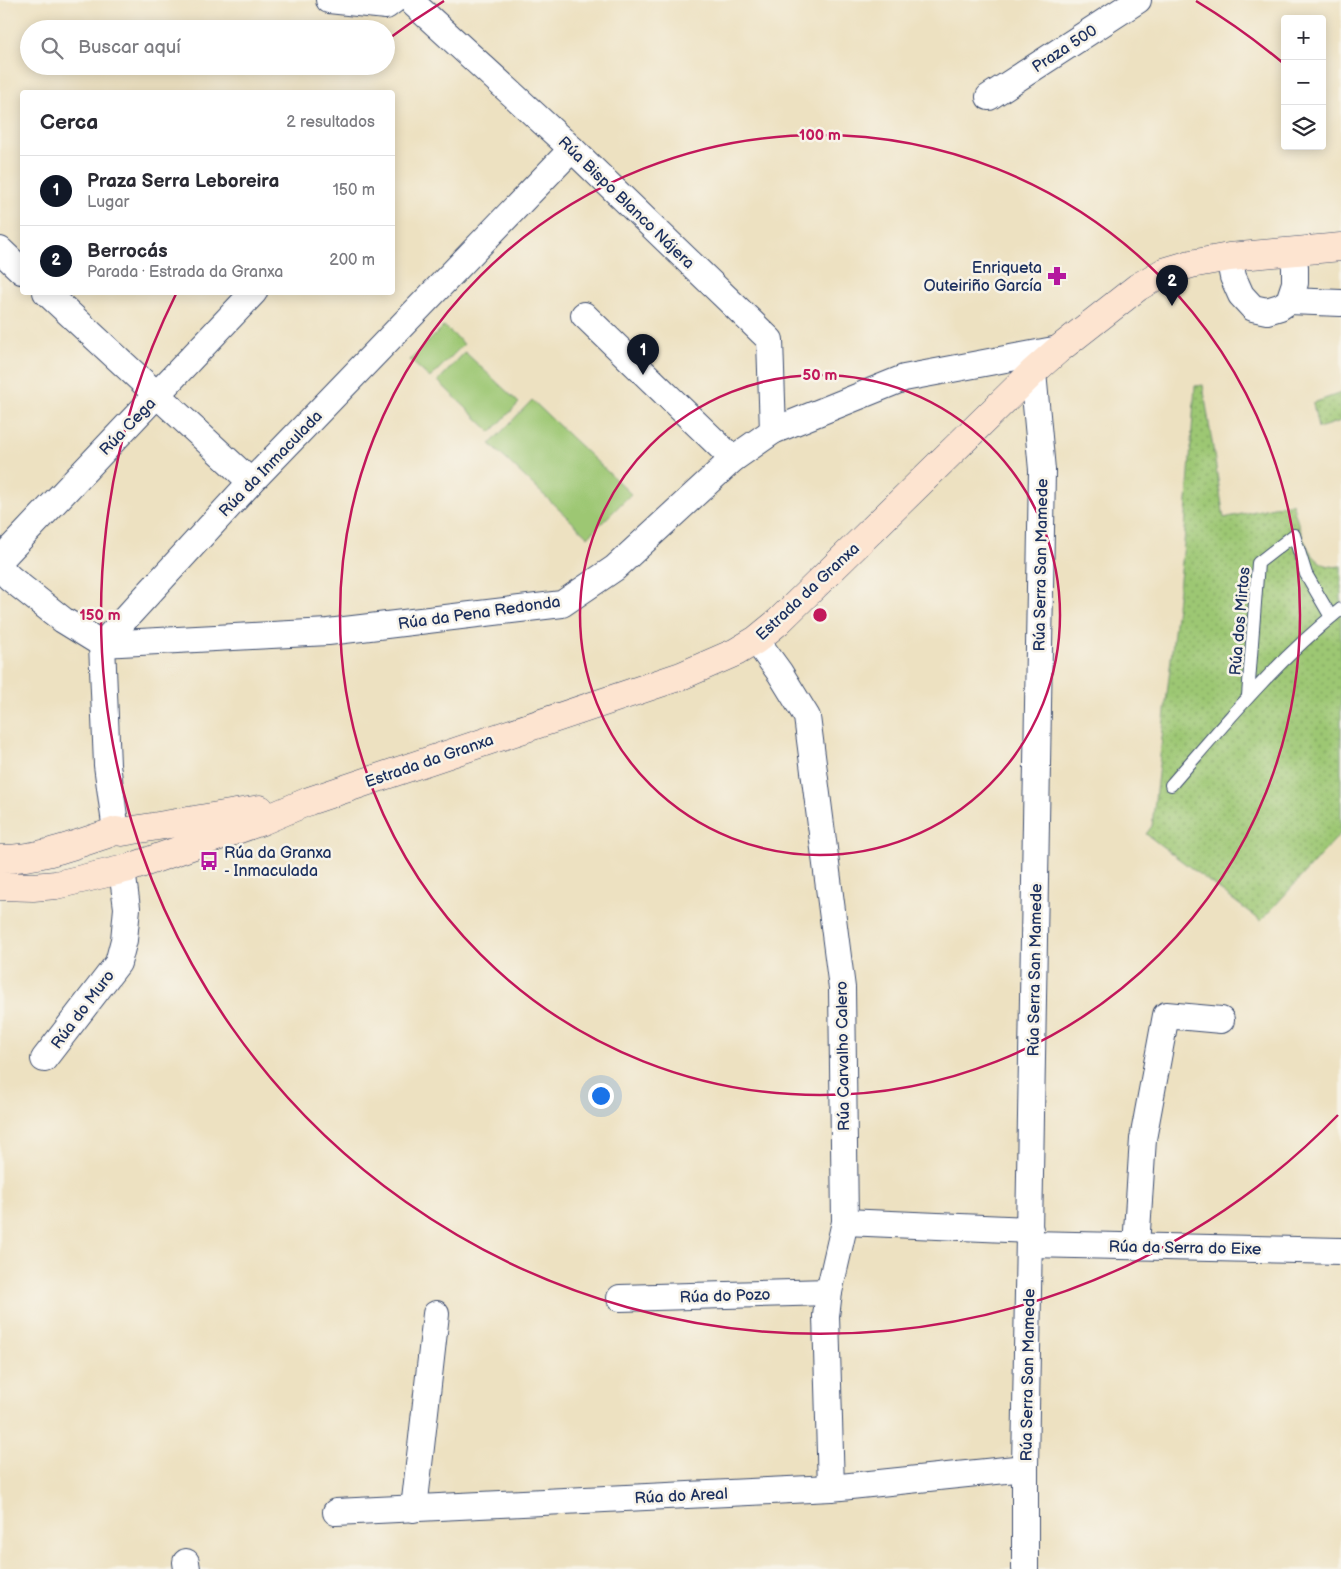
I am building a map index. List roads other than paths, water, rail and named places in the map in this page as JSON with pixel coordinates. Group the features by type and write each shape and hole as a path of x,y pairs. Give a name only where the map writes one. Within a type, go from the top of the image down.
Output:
{"main road":[{"name":"Estrada da Granxa","path":"0,886 33,887 56,885 122,870 262,821 309,801 681,676 736,652 756,640 792,608 1033,372 1059,349 1138,287 1164,272 1191,264 1229,257 1341,247"},
{"name":"Estrada da Granxa","path":"0,859 38,856 116,832 309,801"},
{"path":"116,832 100,842 98,854 103,865 122,870"}],"street":[{"path":"329,0 386,6 407,1"},
{"name":"Praza 500","path":"989,97 1138,0"},
{"name":"Rúa Bispo Blanco Nájera","path":"407,1 572,149 770,340 773,431"},
{"name":"Rúa da Inmaculada","path":"102,644 251,482 572,149"},
{"path":"0,250 20,269"},
{"path":"1289,301 1295,283 1296,268 1292,252"},
{"path":"1229,257 1233,277 1241,295 1253,308 1267,311 1280,307 1289,301 1341,303"},
{"path":"49,295 251,482"},
{"name":"Rúa Cega","path":"0,560 251,295"},
{"path":"584,315 733,459"},
{"name":"Rúa da Pena Redonda","path":"102,644 328,632 562,604 616,568 733,459 773,431 904,378 1059,349"},
{"name":"Rúa Serra San Mamede","path":"1025,1569 1025,1468 1042,470 1033,372"},
{"path":"0,568 63,620 102,644 107,765 116,832"},
{"name":"Rúa Carvalho Calero","path":"756,640 808,717 842,988 845,1222 829,1292 826,1316 831,1488"},
{"name":"Rúa do Muro","path":"44,1059 118,963 124,940 127,908 122,870"},
{"path":"1136,1246 1143,1139 1166,1015 1221,1020"},
{"name":"Rúa da Serra do Eixe","path":"845,1222 1136,1246 1341,1251"},
{"name":"Rúa do Pozo","path":"620,1298 829,1292"},
{"path":"414,1508 436,1314"},
{"name":"Rúa do Areal","path":"336,1512 831,1488 1025,1468"}],"lane":[{"name":"Rúa dos Mirtos","path":"1171,785 1248,696 1336,613 1306,574 1294,535 1258,563 1248,696"}],"place":[{"name":"Enriqueta Outeiriño García","path":"1057,276"},
{"name":"Berrocás","path":"1172,306"},
{"name":"Praza Serra Leboreira","path":"643,375"},
{"name":"Rúa da Granxa - Inmaculada","path":"209,861"}]}
